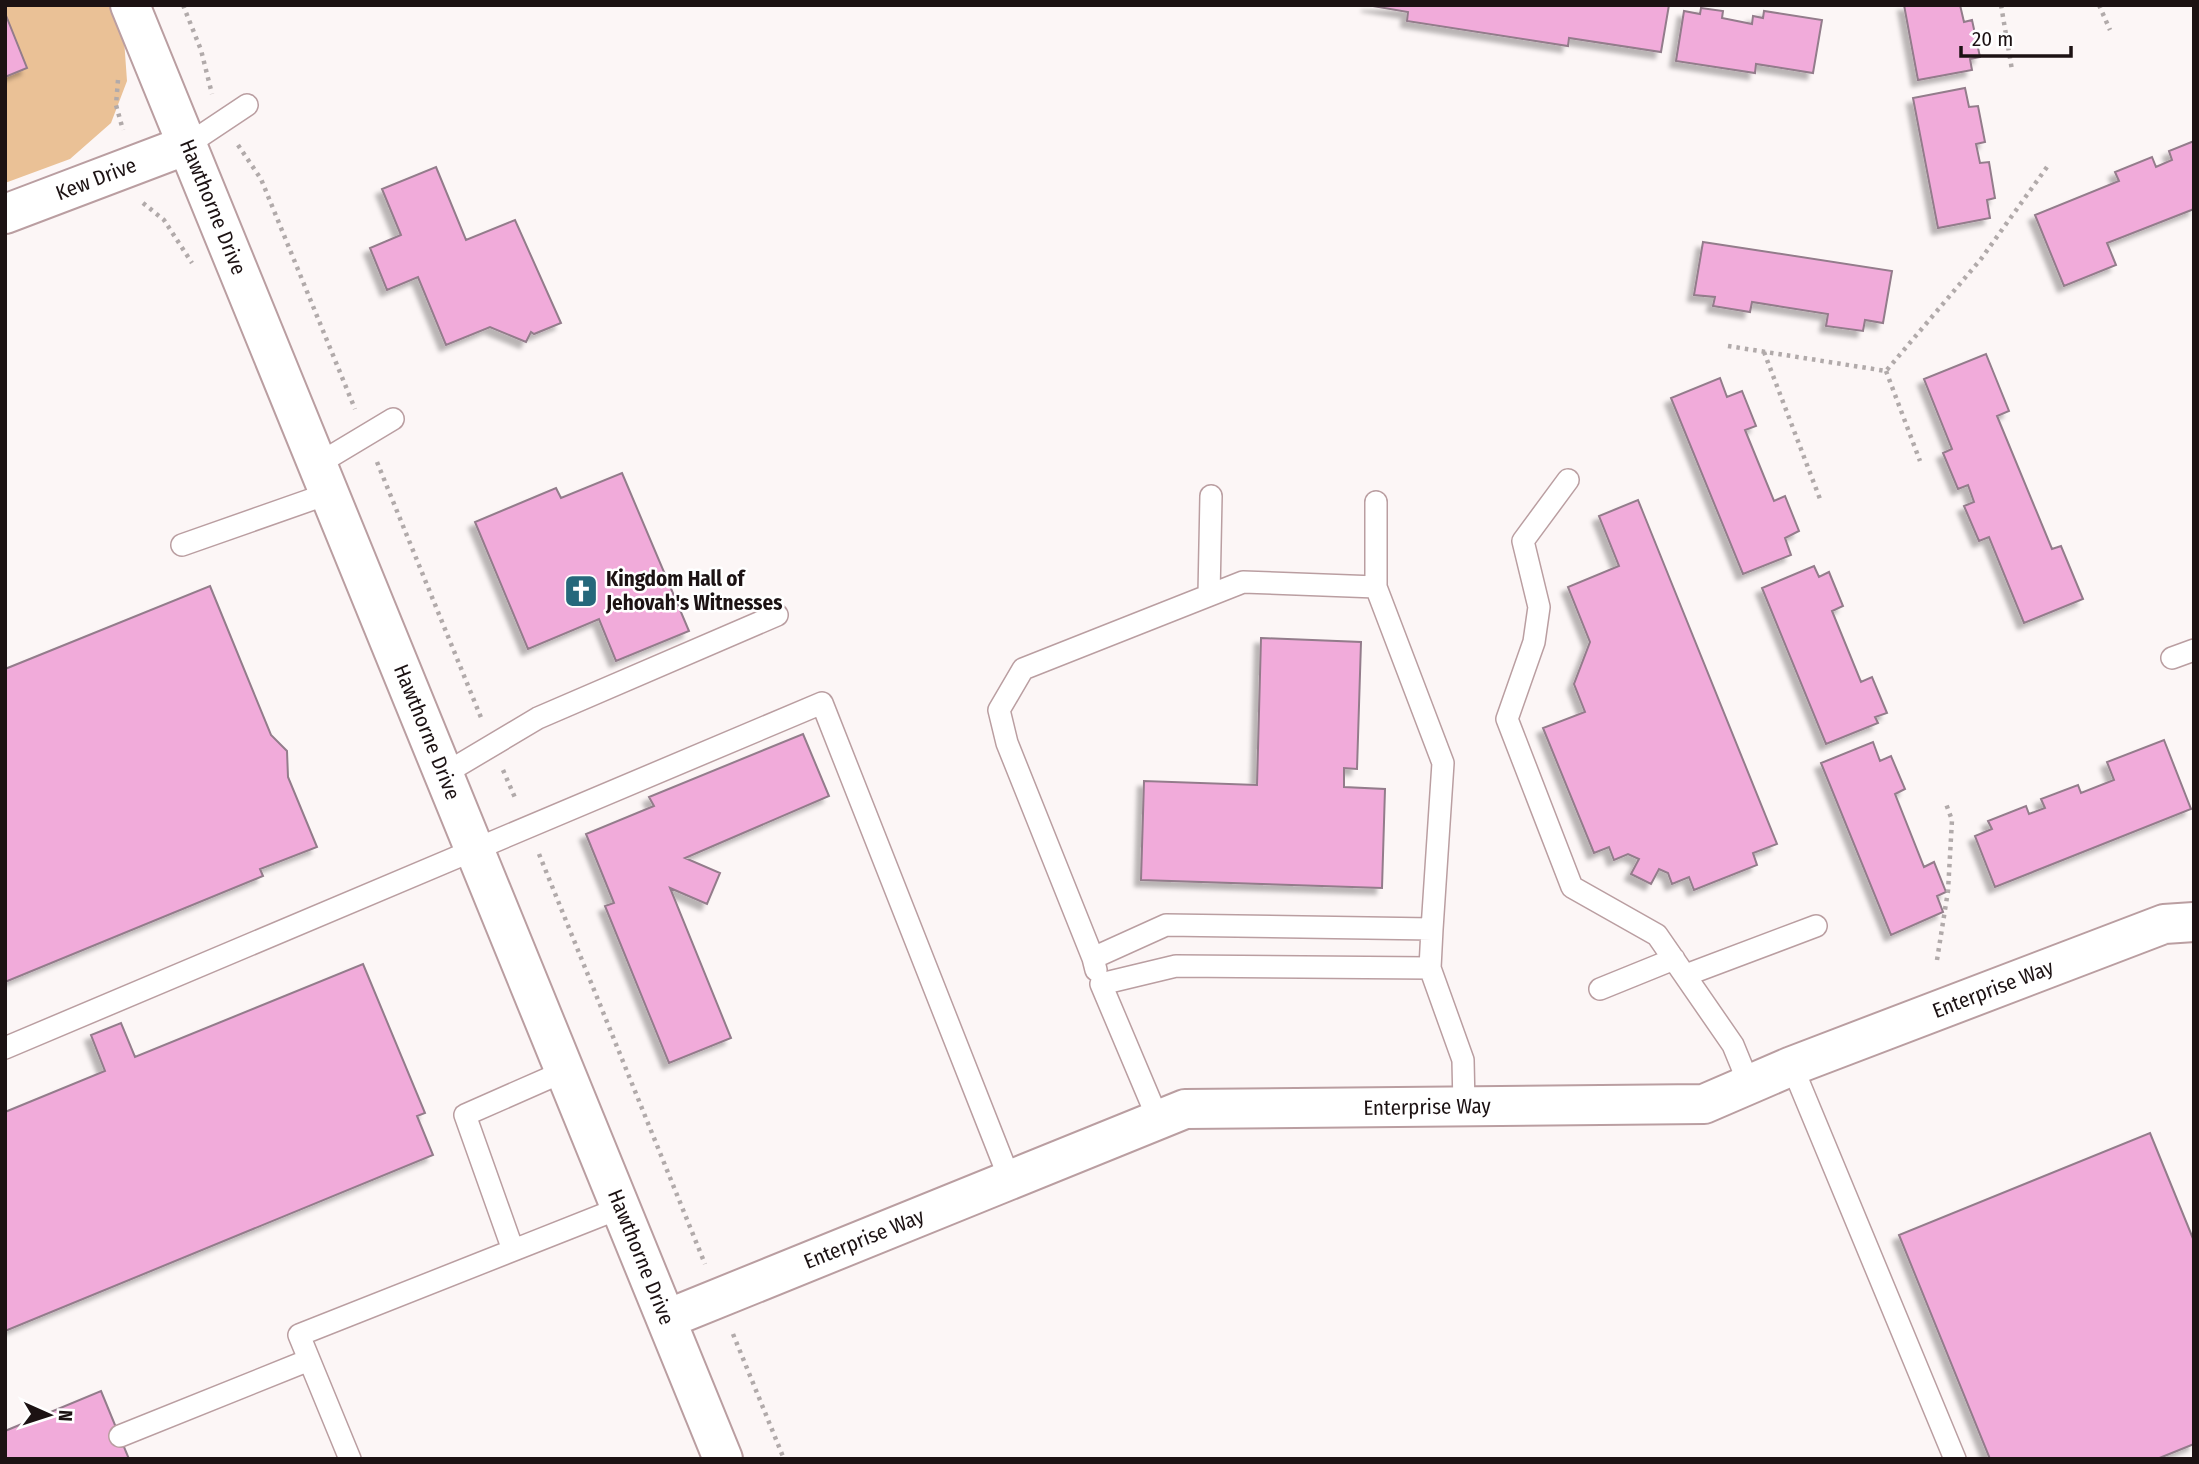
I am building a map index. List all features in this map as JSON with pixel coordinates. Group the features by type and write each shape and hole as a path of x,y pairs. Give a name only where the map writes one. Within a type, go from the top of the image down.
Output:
{"street":[{"name":"Hawthorne Drive","path":"130,5 723,1459"},
{"name":"Kew Drive","path":"5,214 187,145"},
{"name":"Enterprise Way","path":"667,1319 1185,1109 1704,1104 1792,1066 2164,924 2194,922"}],"lane":[{"path":"187,145 247,104"},
{"path":"182,545 324,479 366,435 393,419"},
{"path":"1568,480 1523,541 1539,607 1534,642 1507,719 1572,887 1657,934 1733,1045 1749,1084"},
{"path":"1209,595 1211,496"},
{"path":"1376,502 1376,587 1443,763 1430,968 1463,1060 1464,1106"},
{"path":"1158,1119 1101,984 1007,743 999,710 1023,669 1243,582 1376,587"},
{"path":"444,774 538,718 777,615"},
{"path":"2172,658 2194,650"},
{"path":"5,1048 822,703 1010,1180"},
{"path":"1093,958 1166,925 1432,929"},
{"path":"1600,989 1816,926"},
{"path":"1101,984 1176,965 1430,968"},
{"path":"1792,1066 1955,1459"},
{"path":"513,1250 465,1115 565,1071"},
{"path":"350,1459 299,1335 621,1208"},
{"path":"120,1436 309,1360"}],"path":[{"path":"183,5 201,51 212,95 241,151 261,179 697,1244"},
{"path":"2001,5 2012,70"},
{"path":"2099,5 2110,30"},
{"path":"1886,371 1981,259 2047,167"},
{"path":"1728,346 1886,371"},
{"path":"1763,352 1820,499"},
{"path":"1886,371 1920,461"},
{"path":"1937,960 1949,879 1952,820 1945,801"},
{"path":"736,1341 784,1459"}],"shaded area":[{"path":"5,5 111,5 124,39 127,81 111,123 70,159 5,183 5,77 27,68 5,13"}],"building":[{"path":"1367,5 1669,5 1661,52 1569,38 1568,46 1407,21 1408,12"},
{"path":"1904,5 1960,5 1964,22 1972,20 1980,57 1970,59 1972,70 1918,80"},
{"path":"1701,8 1723,11 1722,18 1752,24 1753,16 1763,18 1764,11 1822,20 1813,73 1756,64 1755,73 1676,61 1684,11 1700,14"},
{"path":"5,13 27,68 5,77"},
{"path":"1965,88 1969,107 1978,106 1985,142 1976,144 1980,163 1989,162 1995,198 1987,200 1990,218 1938,228 1913,98"},
{"path":"2194,141 2194,209 2107,243 2116,265 2064,286 2035,215 2119,181 2115,172 2152,157 2156,167 2172,160 2169,151"},
{"path":"436,167 466,240 515,220 561,323 534,334 531,332 526,342 490,327 446,345 418,277 387,290 370,248 401,235 382,189"},
{"path":"1703,242 1892,271 1883,323 1865,320 1863,331 1826,326 1828,314 1752,302 1750,312 1713,306 1715,297 1694,295"},
{"path":"1986,354 2009,411 1997,416 2052,549 2061,546 2083,599 2024,623 1989,537 1979,541 1964,506 1974,502 1968,485 1958,489 1943,453 1952,449 1924,379"},
{"path":"1720,378 1727,397 1742,391 1756,426 1745,430 1774,501 1785,496 1799,531 1785,538 1791,555 1743,574 1671,398"},
{"name":"Kingdom Hall of Jehovah's Witnesses","path":"622,473 689,631 616,661 599,619 528,649 475,522 556,488 561,498"},
{"path":"1638,500 1777,844 1753,853 1757,865 1694,890 1689,877 1672,884 1668,873 1659,869 1651,884 1631,874 1639,859 1628,854 1614,860 1609,847 1594,853 1543,728 1585,712 1574,684 1590,642 1568,587 1619,566 1599,516"},
{"path":"1814,566 1819,577 1829,572 1843,606 1832,611 1861,682 1872,677 1887,713 1875,717 1878,723 1826,744 1762,588"},
{"path":"210,586 271,735 287,751 288,777 317,847 260,869 263,876 5,982 5,669"},
{"path":"1261,638 1361,642 1357,769 1344,768 1344,787 1385,789 1382,888 1141,880 1144,781 1257,785"},
{"path":"803,734 829,796 685,858 720,873 707,904 670,888 731,1038 669,1063 605,906 614,903 586,834 654,806 649,797"},
{"path":"2164,740 2191,809 1995,887 1975,836 1992,829 1988,821 2026,806 2029,814 2045,808 2041,799 2078,785 2081,793 2114,780 2107,762"},
{"path":"1873,742 1880,761 1891,756 1905,789 1895,794 1924,867 1934,862 1946,892 1937,896 1943,912 1891,935 1821,763"},
{"path":"363,964 425,1113 417,1116 433,1155 5,1331 5,1112 105,1071 91,1035 121,1023 135,1057"},
{"path":"2150,1133 2194,1241 2194,1444 2157,1459 1990,1459 1899,1235"},
{"path":"101,1391 129,1459 5,1459 5,1431"}],"place":[{"name":"Kingdom Hall of Jehovah's Witnesses","path":"581,591"}]}
